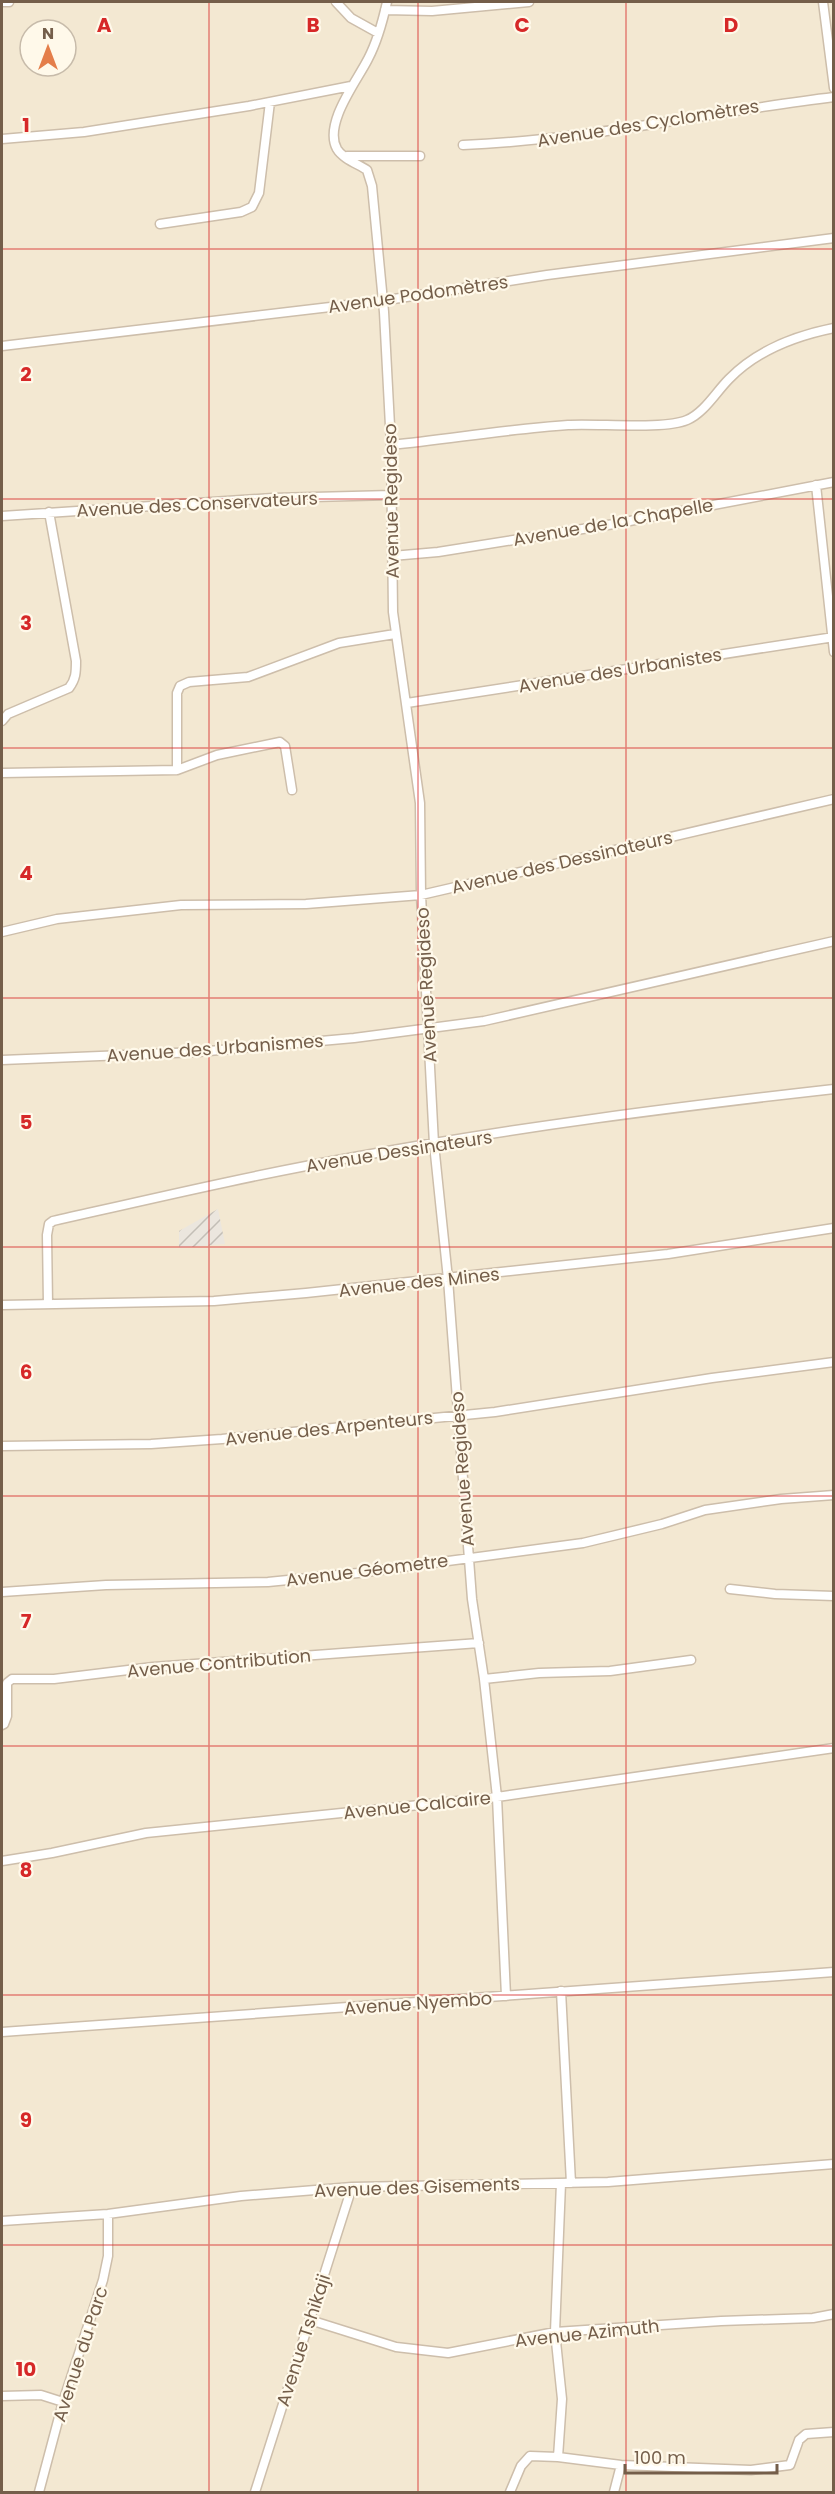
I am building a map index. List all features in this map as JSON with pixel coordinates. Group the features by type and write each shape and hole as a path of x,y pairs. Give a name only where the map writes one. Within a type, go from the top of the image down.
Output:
{"street":[{"path":"2,2 9,2"},
{"path":"336,2 351,18 378,33"},
{"path":"420,156 344,156 337,149 333,136 351,86 369,58 386,6 432,11 529,2"},
{"path":"823,2 834,88"},
{"path":"2,139 84,132 270,102 351,86"},
{"name":"Avenue des Cyclomètres","path":"463,145 557,138 741,108 834,97"},
{"path":"160,224 241,212 252,207 260,183 270,102"},
{"name":"Avenue Regideso","path":"344,156 367,170 372,186 391,445 395,634 407,702 420,803 421,895 434,1144 448,1279 468,1557 497,1797 506,1996"},
{"name":"Avenue Podomètres","path":"2,346 381,301 547,275 834,238"},
{"path":"391,445 568,425 655,424 685,421 698,414 740,368 762,351 834,328"},
{"name":"Avenue de la Chapelle","path":"392,556 438,552 614,524 834,482"},
{"path":"816,485 834,652"},
{"name":"Avenue des Conservateurs","path":"2,516 273,498 392,495"},
{"path":"2,721 8,714 69,688 76,674 76,661 49,512"},
{"path":"177,770 177,693 180,686 189,682 248,677 278,668 339,643 395,634"},
{"name":"Avenue des Urbanistes","path":"407,702 833,637"},
{"path":"2,773 177,770 217,754 280,742 285,746 292,790"},
{"name":"Avenue des Dessinateurs","path":"2,932 57,919 181,905 306,904 421,895 834,799"},
{"path":"428,1029 484,1021 834,941"},
{"name":"Avenue des Urbanismes","path":"2,1060 198,1052 428,1029"},
{"name":"Avenue Dessinateurs","path":"48,1304 47,1235 49,1224 53,1221 221,1182 434,1144 693,1105 834,1089"},
{"name":"Avenue des Mines","path":"2,1305 214,1301 448,1279 669,1254 834,1228"},
{"name":"Avenue des Arpenteurs","path":"2,1446 151,1444 222,1439 544,1406 712,1378 834,1362"},
{"name":"Avenue Géometre","path":"2,1592 106,1585 268,1582 358,1573 593,1541 662,1524 705,1510 781,1499 834,1495"},
{"path":"730,1589 775,1594 834,1596"},
{"name":"Avenue Contribution","path":"2,1725 7,1716 7,1683 12,1679 54,1679 153,1667 479,1642"},
{"path":"484,1679 539,1673 610,1671 691,1660"},
{"name":"Avenue Calcaire","path":"2,1861 146,1833 497,1797 834,1748"},
{"name":"Avenue Nyembo","path":"2,2032 834,1972"},
{"path":"561,1992 571,2183"},
{"name":"Avenue des Gisements","path":"2,2221 108,2214 241,2196 352,2187 630,2181 834,2164"},
{"path":"558,2457 562,2399 555,2332 561,2183"},
{"name":"Avenue Tshikaji","path":"255,2493 352,2187"},
{"name":"Avenue du Parc","path":"39,2493 63,2402 103,2280 108,2256 108,2214"},
{"name":"Avenue Azimuth","path":"310,2320 396,2347 437,2353 462,2352 555,2332 721,2320 813,2318 834,2314"},
{"path":"2,2396 41,2396 63,2402"},
{"path":"510,2493 516,2475 527,2457 558,2457 621,2465 751,2470 783,2467 793,2463 800,2440 804,2435 810,2432 834,2432"},
{"path":"614,2493 621,2465"}],"shaded area":[{"path":"2,2 833,2 833,2492 2,2492"},
{"path":"218,1209 225,1244 179,1248 179,1231"}]}
